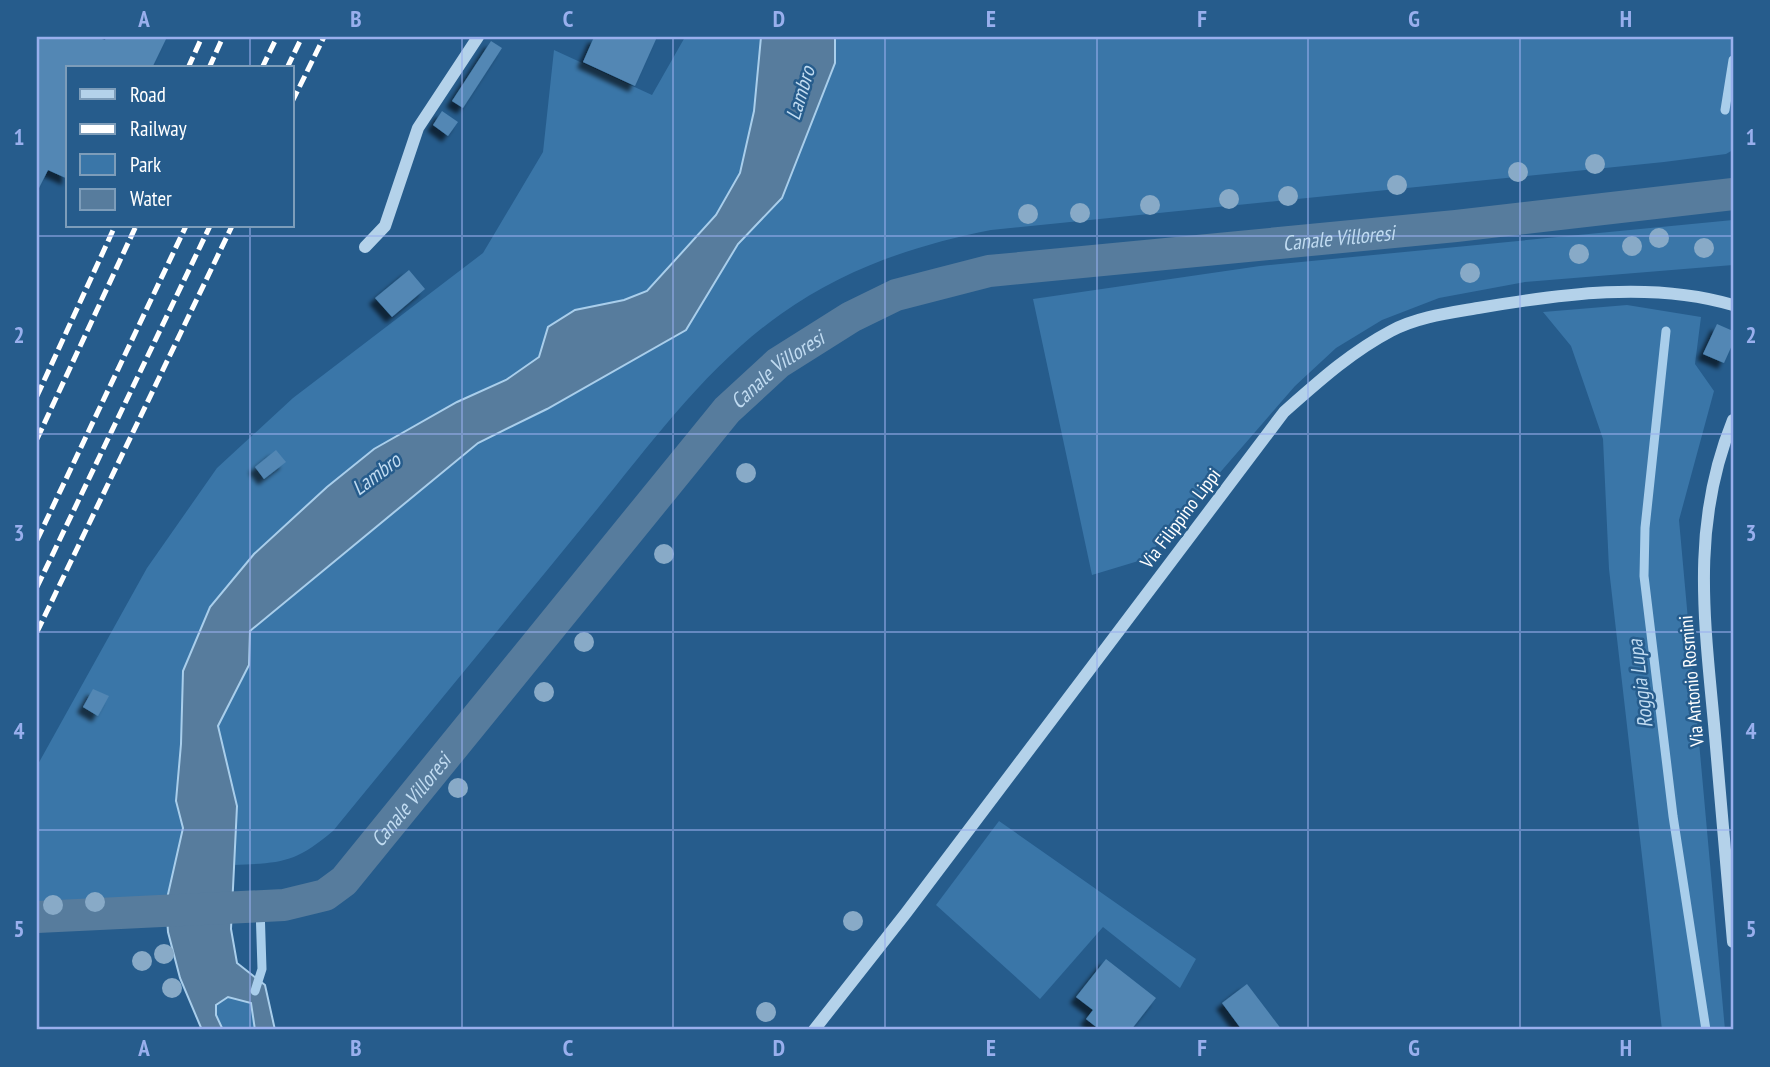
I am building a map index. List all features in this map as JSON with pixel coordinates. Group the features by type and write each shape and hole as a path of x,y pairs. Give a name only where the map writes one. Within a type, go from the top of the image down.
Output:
{"street":[{"path":"365,247 385,226 418,128 478,37"},
{"name":"Via Filippino Lippi","path":"814,1030 906,913 1284,412 1333,368 1392,330 1436,315 1525,300 1592,294 1653,293 1713,299 1733,305"},
{"name":"Via Antonio Rosmini","path":"1733,420 1712,481 1703,543 1703,611 1733,942"}],"green space":[{"path":"685,37 761,37 754,111 740,174 716,215 647,291 624,300 575,310 548,327 539,357 506,380 457,402 374,449 327,487 254,554 210,607 181,744 176,801 183,828 166,903 37,908 37,766 147,568 217,468 293,398 483,253 543,152 554,50 652,95"},
{"path":"835,37 1733,37 1733,150 1726,154 1664,162 991,230 908,251 855,272 781,314 753,335 702,384 655,437 333,831 308,850 287,859 233,865 237,806 218,726 249,665 250,631 478,443 547,409 686,330 738,244 782,198 835,64"},
{"path":"1733,220 1733,265 1525,282 1439,298 1382,320 1336,348 1295,386 1145,559 1092,575 1033,299 1260,266"},
{"path":"1627,305 1701,317 1695,364 1714,391 1679,520 1725,1030 1662,1030 1609,569 1603,439 1571,346 1543,312"},
{"path":"999,821 1196,959 1180,988 1103,927 1040,999 936,905"},
{"path":"228,997 251,1003 255,1030 223,1030 216,1015 216,1005"}],"water":[{"name":"Lambro","path":"761,37 835,37 835,63 782,198 738,244 686,330 547,409 478,443 250,631 249,665 218,726 237,806 231,929 237,963 265,985 275,1030 255,1030 251,1003 228,997 216,1005 216,1015 223,1030 202,1030 180,978 168,932 166,903 183,828 176,801 183,671 210,607 254,554 327,487 374,449 457,402 506,380 539,357 548,327 575,310 624,300 647,291 716,215 740,173 754,111"}],"building":[{"path":"37,37 96,37 105,40 106,37 167,37 153,66 66,66 66,178 48,170 37,192"},
{"path":"594,37 657,37 635,86 583,62"},
{"path":"491,41 502,48 463,108 452,101"},
{"path":"442,111 458,122 448,136 433,125"},
{"path":"409,270 425,289 392,317 375,298"},
{"path":"1717,324 1733,331 1733,343 1724,363 1703,354"},
{"path":"276,450 286,462 264,479 255,467"},
{"path":"93,689 109,696 98,716 83,707"},
{"path":"1106,959 1156,998 1131,1030 1100,1030 1086,1019 1093,1010 1076,997"},
{"path":"1247,984 1282,1030 1242,1030 1222,1003"}],"waterway":[{"name":"Roggia Lupa","path":"1725,110 1733,60"},
{"name":"Canale Villoresi","path":"37,917 284,905 325,895 344,881 727,410 778,363 851,317 896,295 989,271 1456,226 1733,194"},
{"name":"Roggia Lupa","path":"1666,331 1645,528 1644,576 1673,816 1706,1030"},
{"path":"255,991 262,969 260,907"}],"railway":[{"path":"189,66 202,37"},
{"path":"210,66 223,37"},
{"path":"263,66 277,37"},
{"path":"288,66 302,37"},
{"path":"294,98 324,37"},
{"path":"37,396 114,228"},
{"path":"37,439 135,228"},
{"path":"37,540 185,228"},
{"path":"37,587 209,228"},
{"path":"37,632 231,228"}]}
